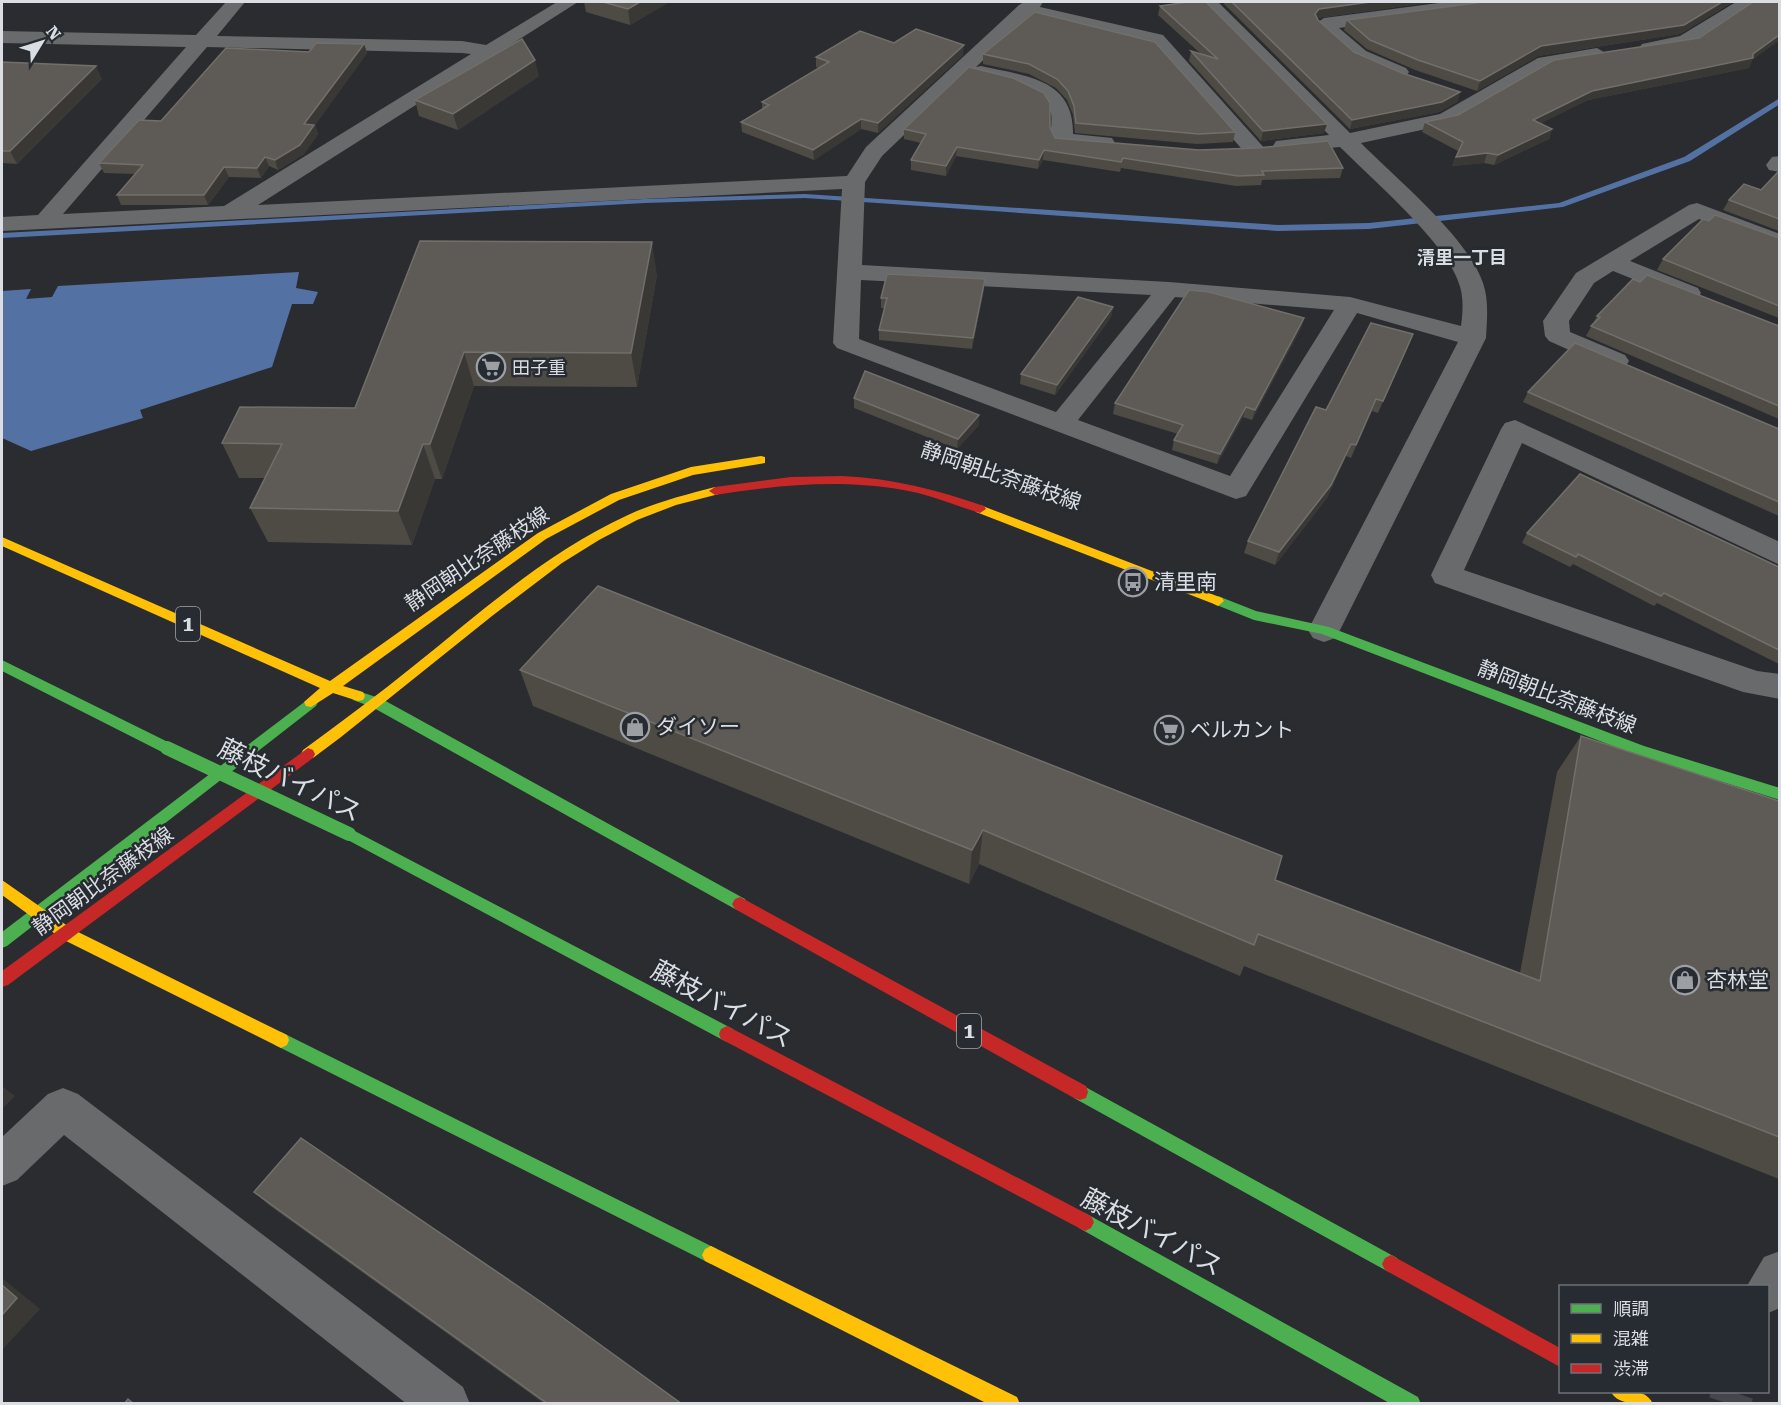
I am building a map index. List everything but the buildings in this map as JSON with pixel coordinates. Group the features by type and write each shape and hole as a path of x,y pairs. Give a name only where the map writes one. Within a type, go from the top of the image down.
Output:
{"main road":[{"name":"静岡朝比奈藤枝線","path":"2,940 39,915 330,687 542,536 615,497 690,471 771,458"},
{"name":"静岡朝比奈藤枝線","path":"2,980 377,703 487,613 575,549 623,522 699,494 771,480 853,480 917,489 997,514 1254,615 1323,630 1641,751 1779,794"},
{"name":"1","path":"2,541 330,687 377,703 1559,1357"},
{"name":"静岡朝比奈藤枝線","path":"1287,608 1323,630"},
{"name":"藤枝バイパス","path":"2,665 167,748 349,834 1158,1261 1412,1404"},
{"path":"2,887 67,934 1010,1404"},
{"path":"1623,1393 1643,1404"}],"street":[{"path":"45,221 237,2"},
{"path":"230,213 569,2"},
{"path":"1208,2 1439,234 1469,272 1476,305 1473,338 1323,630"},
{"path":"1417,79 1359,55 1324,24 1482,2"},
{"path":"1232,150 1255,150 1346,140 1447,119 1545,62 1686,41 1748,2"},
{"path":"1255,150 1156,39 1030,5 874,152 854,182 846,343 1236,489 1350,304"},
{"path":"2,37 462,47 489,51"},
{"path":"962,67 1027,84 1053,95 1061,108 1062,140 1118,145"},
{"path":"1458,93 1478,100"},
{"path":"2,224 854,182"},
{"path":"1632,369 1558,336 1556,321 1585,278 1697,210 1779,242"},
{"path":"1610,261 1706,300"},
{"path":"850,272 1169,289 1350,304 1473,338"},
{"path":"1061,423 1169,289"},
{"path":"1779,555 1515,429 1446,574 1744,679 1779,687"},
{"path":"2,1165 63,1108 446,1404"},
{"path":"1769,1287 1779,1273"}],"water":[{"path":"299,272 296,288 318,292 313,304 292,304 272,367 140,410 143,418 31,451 2,438 2,291 31,289 26,299 52,297 58,286"}],"waterway":[{"path":"2,236 645,201 805,196 1278,228 1369,226 1560,205 1687,159 1780,100"}],"tunnel":[{"path":"1729,1404 1733,1393"}],"traffic: fast":[{"path":"1218,601 1254,615 1324,630 1641,751 1780,794"},
{"path":"2,665 167,748"},
{"path":"358,696 377,703 740,904"},
{"path":"2,941 311,702"},
{"path":"167,748 349,834"},
{"path":"349,834 727,1034"},
{"path":"281,1040 711,1255"},
{"path":"1080,1092 1391,1264"},
{"path":"1085,1222 1411,1404"}],"traffic: slow":[{"path":"311,702 542,536 615,497 691,471 761,460"},
{"path":"308,754 557,560 633,517 673,502 715,491"},
{"path":"980,509 1218,601"},
{"path":"2,541 330,687 358,696"},
{"path":"2,887 67,934 281,1040"},
{"path":"711,1255 1010,1404"},
{"path":"1623,1393 1643,1404"}],"traffic: jam":[{"path":"715,491 765,483 842,479 918,489 980,509"},
{"path":"2,980 308,754"},
{"path":"740,904 1080,1092"},
{"path":"727,1034 1085,1222"},
{"path":"1391,1264 1559,1357"}],"place":[{"name":"田子重","path":"491,367"},
{"name":"清里南","path":"1133,582"},
{"name":"ダイソー","path":"635,727"},
{"name":"ベルカント","path":"1169,730"},
{"name":"杏林堂","path":"1685,980"}],"district":[{"name":"清里一丁目","path":"1462,257"}]}
